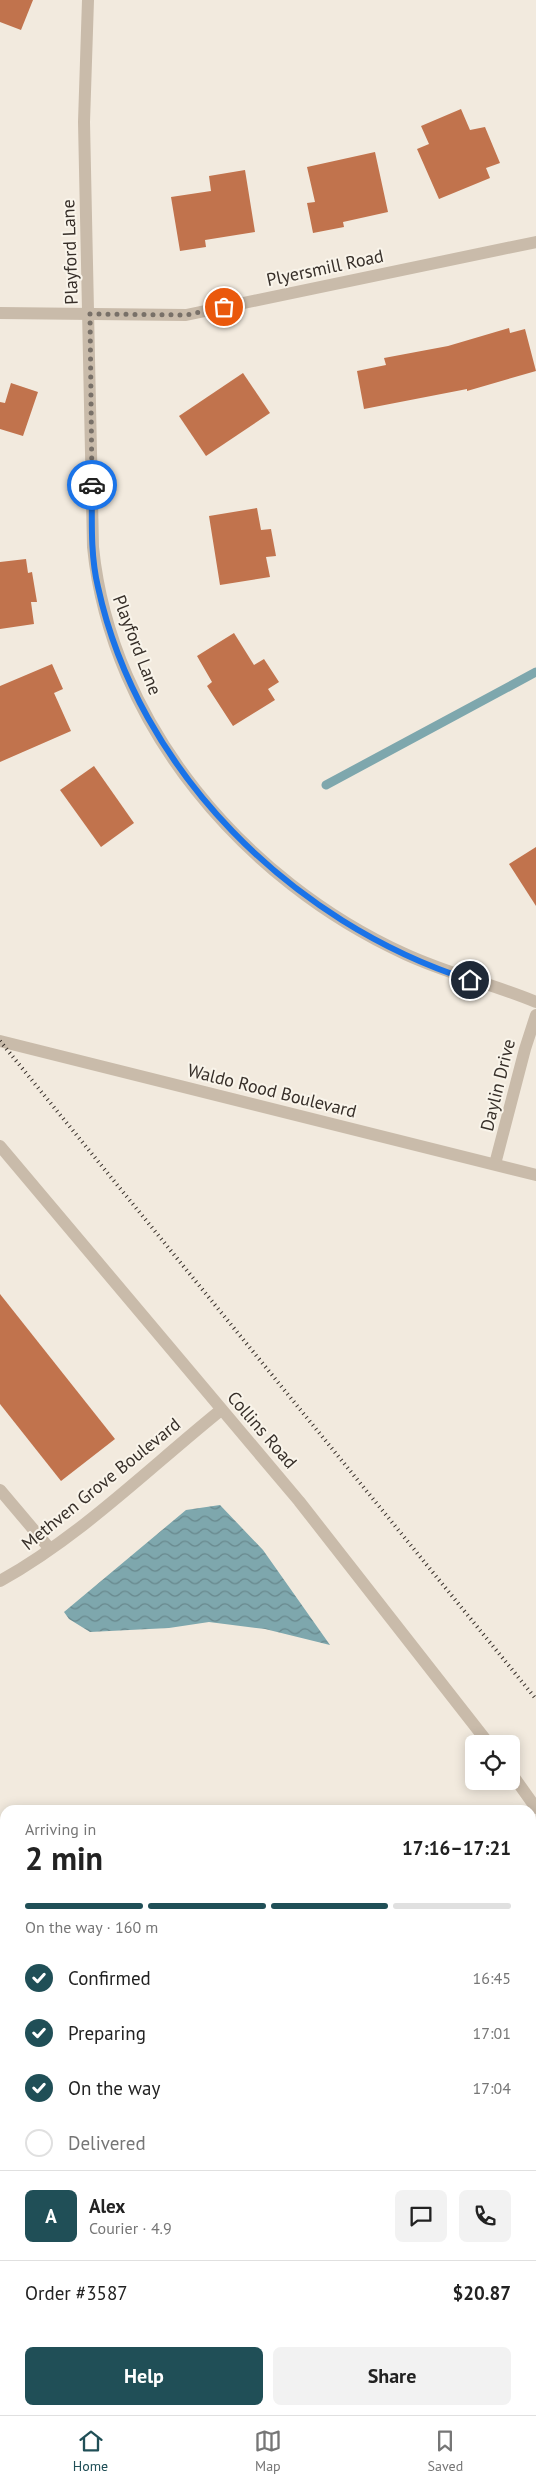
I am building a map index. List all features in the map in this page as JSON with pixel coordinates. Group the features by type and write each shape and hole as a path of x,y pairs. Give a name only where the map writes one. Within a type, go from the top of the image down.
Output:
{"street":[{"name":"Playford Lane","path":"88,0 84,122 90,314 92,501 97,584 107,625 122,665 144,711 171,756 208,804 247,846 281,877 324,908 404,954 454,974 536,1002"},
{"name":"Plyersmill Road","path":"0,313 186,315 536,242"},
{"name":"Daylin Drive","path":"495,1164 525,1049 536,1015"},
{"name":"Waldo Rood Boulevard","path":"0,1041 536,1175"},
{"name":"Collins Road","path":"0,1146 221,1410 299,1500 482,1735"},
{"name":"Methven Grove Boulevard","path":"0,1581 50,1549 221,1410"},
{"path":"0,1490 50,1549"},
{"path":"520,1786 534,1805"}],"water":[{"path":"220,1505 263,1550 330,1645 265,1629 209,1622 169,1628 90,1632 69,1619 64,1612 186,1510"}],"building":[{"path":"0,0 33,0 21,30 0,22"},
{"path":"461,109 470,130 485,127 500,163 486,168 490,178 439,199 417,149 429,144 421,126"},
{"path":"375,152 388,212 343,222 344,227 313,233 307,203 315,202 307,167"},
{"path":"245,170 255,232 205,240 206,247 180,251 171,197 211,191 209,176"},
{"path":"509,328 510,333 525,329 536,371 467,391 467,389 364,409 357,371 386,365 384,358 448,346"},
{"path":"243,373 270,413 206,456 179,416"},
{"path":"11,383 38,392 23,436 0,429 0,402 5,403"},
{"path":"257,508 261,530 271,529 276,556 266,557 270,577 220,585 209,516"},
{"path":"26,559 28,573 32,572 37,602 31,602 34,624 0,629 0,562"},
{"path":"234,633 254,665 264,659 279,682 268,689 275,700 233,726 207,686 212,682 197,656"},
{"path":"52,664 63,689 54,693 71,731 0,762 0,686"},
{"path":"94,766 134,823 101,847 60,790"},
{"path":"536,847 536,906 509,864"},
{"path":"0,1294 115,1439 61,1481 0,1404"}],"waterway":[{"path":"326,785 536,672"}],"railway":[{"path":"0,1041 536,1699"}],"way so far":[{"path":"92,485 90,314 186,315 224,307"}],"route":[{"path":"92,485 93,547 97,584 107,625 122,665 144,711 171,756 208,804 247,846 281,877 324,908 404,954 470,980"}]}
